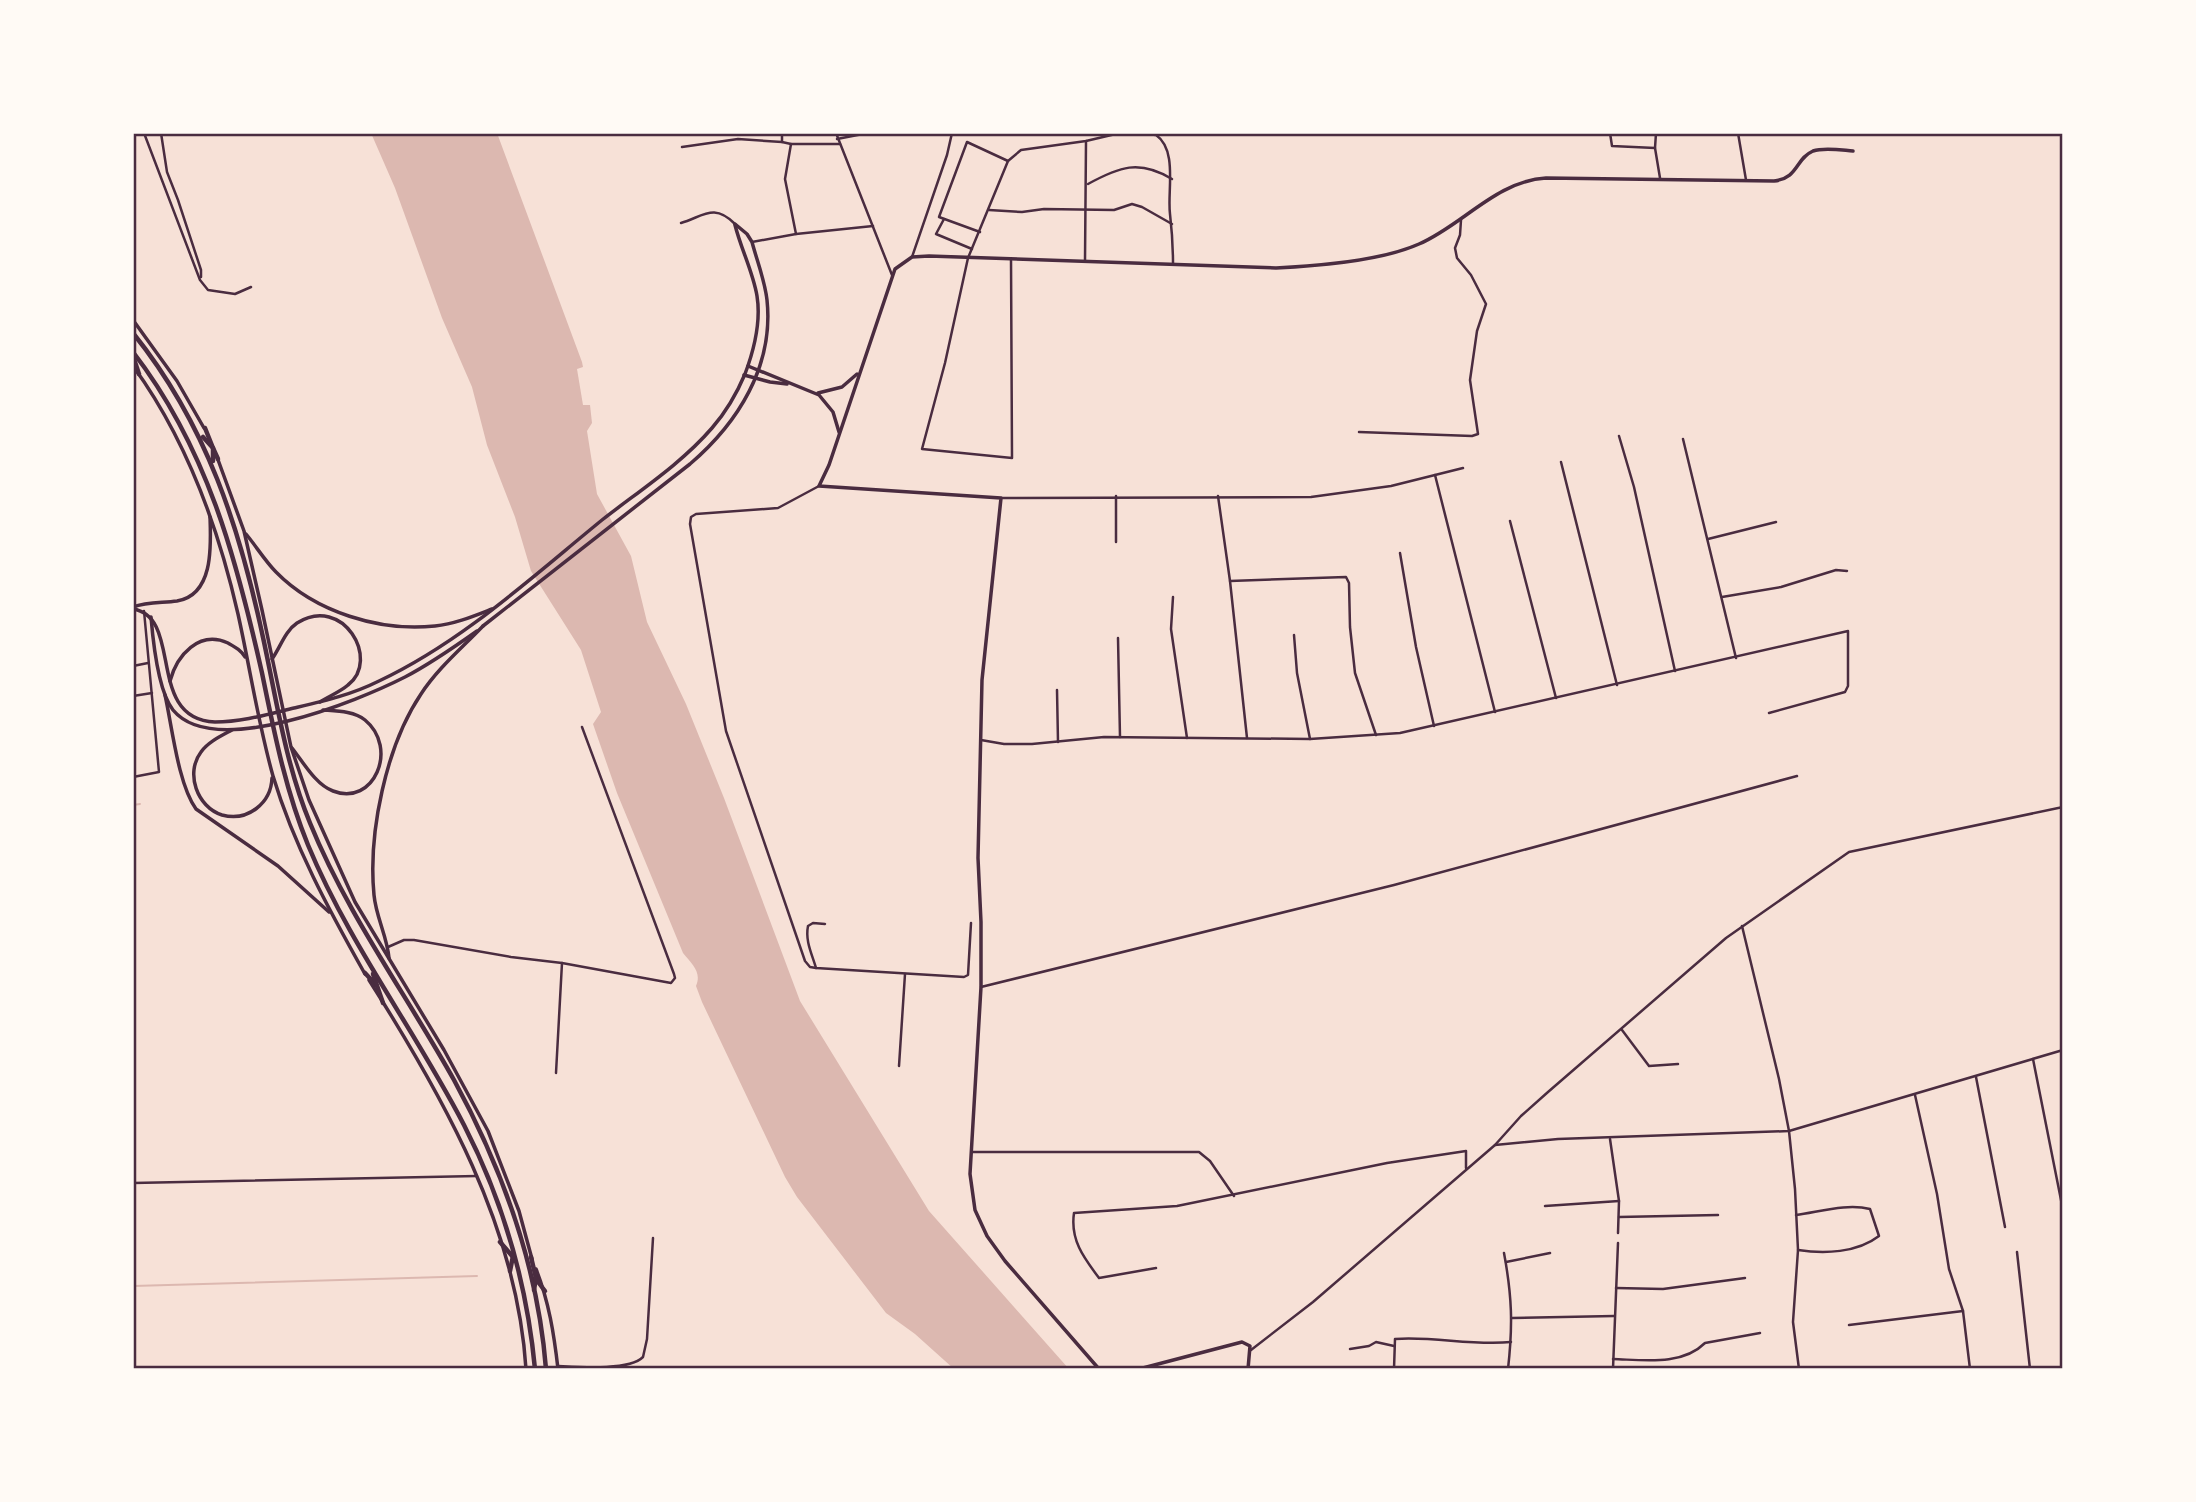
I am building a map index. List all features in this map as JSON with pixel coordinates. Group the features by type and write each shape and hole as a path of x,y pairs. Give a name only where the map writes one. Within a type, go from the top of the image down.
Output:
{"highway":[{"path":"133,333 165,377 198,432 229,508 246,567 288,760 310,823 348,903 472,1115 497,1170 527,1257 545,1291"},
{"path":"134,359 149,372 186,434 215,500 236,572 288,789 313,857 371,966 464,1125 488,1177 517,1265 531,1326 535,1369"},
{"path":"134,359 149,372"},
{"path":"134,359 139,374"},
{"path":"205,428 218,459"},
{"path":"198,432 213,449 213,466"},
{"path":"371,966 383,1003"},
{"path":"365,973 389,995"},
{"path":"510,1241 517,1265"},
{"path":"500,1242 513,1255"},
{"path":"510,1271 513,1255"},
{"path":"517,1265 527,1257"},
{"path":"527,1257 542,1332 546,1369"},
{"path":"534,1295 536,1278"}],"main road":[{"path":"1098,1369 1005,1261 987,1236 975,1210 970,1174 981,987 978,858 982,680 1002,498 818,486 839,435 892,275 900,264 912,257 1085,260 1276,268 1312,266 1347,261 1419,244 1509,187 1527,180 1787,179 1805,157 1815,150 1853,151"},
{"path":"165,695 173,709 189,722 210,729 232,730 312,714 360,699 442,656 504,611 690,464 722,434 741,409 758,369 766,333 767,298 752,242 735,224"},
{"path":"133,608 144,611 157,626 170,681 179,703 198,718 213,722 240,719 346,696 409,666 446,643 498,605 680,459 723,415 748,366 757,329 757,295 735,224"},
{"path":"133,320 177,381 205,428 218,459 244,531 297,770 329,849 355,902 444,1050 488,1131 519,1211 527,1257 545,1291 558,1368"},
{"path":"748,366 789,384"},
{"path":"744,374 814,392 827,392 842,387 858,372"},
{"path":"139,374 171,426 210,511 230,582 272,773 294,834 331,914 439,1098 477,1176 510,1271 522,1328 526,1369"},
{"path":"814,392 833,412 839,435"},
{"path":"133,608 183,600 200,589 207,567 210,511"},
{"path":"244,531 276,572 301,593 325,606 359,618 389,625 421,627 452,623 492,609"},
{"path":"272,659 283,645 290,629 314,616 337,620 347,626 358,643 359,665 349,685 320,702"},
{"path":"150,617 183,781 190,801 196,809 268,859 331,914"},
{"path":"390,960 378,919 372,874 376,827 384,787 398,739 421,694 449,660 483,626"},
{"path":"170,681 180,656 196,643 205,641 223,641 235,647 242,652 248,664"},
{"path":"290,747 323,785 334,792 357,791 377,776 382,764 382,752 370,725 354,714 323,710"},
{"path":"232,730 200,753 196,762 194,783 201,800 222,815 245,814 267,798 271,789 272,773"},
{"path":"1139,1369 1242,1342 1248,1344 1251,1350 1248,1369"}],"street":[{"path":"144,133 200,280 208,290 235,294 251,287"},
{"path":"161,133 167,172 201,270 200,280"},
{"path":"782,133 782,142"},
{"path":"836,133 892,275"},
{"path":"837,139 868,133"},
{"path":"912,257 952,133"},
{"path":"1011,259 1012,458 922,449 945,363 968,258 1008,161 1021,150 1086,141 1120,133"},
{"path":"1134,133 1149,133 1163,141 1172,178 1170,211 1173,264"},
{"path":"1610,133 1612,146 1655,148"},
{"path":"1656,133 1655,148 1660,179"},
{"path":"1738,133 1746,180"},
{"path":"682,147 737,139 791,145 840,144"},
{"path":"1085,260 1086,141"},
{"path":"980,232 939,217 967,142 1008,161"},
{"path":"791,145 785,179 796,234"},
{"path":"1087,185 1132,165 1159,171 1172,178"},
{"path":"989,209 1022,212 1044,209 1114,210 1132,204 1172,224"},
{"path":"681,223 714,212 725,214 735,224"},
{"path":"1359,432 1458,436 1478,434 1470,380 1478,331 1486,304 1471,275 1457,258 1455,247 1460,234 1461,217"},
{"path":"944,219 936,234 972,249"},
{"path":"752,242 796,234 873,226"},
{"path":"1619,436 1634,487 1675,671"},
{"path":"1683,439 1737,658"},
{"path":"1561,463 1618,685"},
{"path":"1002,498 1311,496 1391,486 1463,468"},
{"path":"1435,474 1495,712"},
{"path":"818,486 778,508 696,514 691,517 690,524 726,731 805,961 810,967 816,968 964,977 968,975 971,923"},
{"path":"1116,496 1116,541"},
{"path":"1217,496 1230,582 1247,738"},
{"path":"1510,521 1556,698"},
{"path":"1708,540 1776,522"},
{"path":"1400,553 1416,647 1434,726"},
{"path":"1722,597 1781,587 1836,570 1847,570"},
{"path":"1230,582 1346,577 1352,614 1350,627 1355,673 1376,735"},
{"path":"1173,597 1171,629 1187,738"},
{"path":"133,777 159,772 144,611"},
{"path":"981,740 1004,744 1120,737 1310,738 1376,735 1434,726 1849,631 1848,686 1845,692 1769,713"},
{"path":"1294,635 1297,673 1310,738"},
{"path":"1118,638 1120,737"},
{"path":"133,666 148,663"},
{"path":"1057,690 1058,742"},
{"path":"133,696 152,692"},
{"path":"388,947 404,940 414,940 511,957 562,962 671,983 675,978 638,870 582,727"},
{"path":"981,987 1394,885 1797,776"},
{"path":"1251,1350 1303,1310 1495,1145 1521,1116 1742,926 1849,852 2063,807"},
{"path":"816,968 806,936 808,926 813,923 825,924"},
{"path":"1742,926 1789,1131 1798,1250 1793,1322 1799,1369"},
{"path":"556,1073 562,962"},
{"path":"899,1066 905,974"},
{"path":"1622,1030 1649,1066 1678,1064"},
{"path":"1495,1145 1610,1137 1789,1131 2063,1050"},
{"path":"2033,1059 2063,1210"},
{"path":"1976,1077 2005,1227"},
{"path":"1915,1095 1937,1194 1949,1269 1963,1311 1970,1369"},
{"path":"1610,1137 1619,1201 1618,1233"},
{"path":"1156,1268 1099,1278 1076,1243 1073,1233 1074,1213 1177,1206 1387,1163 1466,1151 1466,1168"},
{"path":"970,1152 1199,1152 1210,1161 1234,1196"},
{"path":"133,1183 477,1176"},
{"path":"1545,1206 1619,1201"},
{"path":"1796,1215 1855,1207 1870,1209 1879,1236 1847,1250 1798,1250"},
{"path":"1619,1217 1718,1215"},
{"path":"558,1368 635,1363 643,1357 647,1339 653,1238"},
{"path":"1613,1369 1618,1243"},
{"path":"2017,1251 2030,1369"},
{"path":"1504,1253 1511,1288 1512,1318 1508,1369"},
{"path":"1506,1262 1550,1253"},
{"path":"1616,1288 1671,1289 1745,1278"},
{"path":"1849,1325 1963,1311"},
{"path":"1512,1318 1614,1316"},
{"path":"1613,1359 1672,1360 1700,1348 1705,1343 1760,1333"},
{"path":"1394,1369 1395,1340 1398,1338 1511,1342"},
{"path":"1350,1349 1376,1342 1395,1346"}],"shaded area":[{"path":"371,133 497,133 582,362 583,367 577,369 583,405 590,405 592,423 587,431 597,494 631,556 647,622 686,704 724,798 800,1001 929,1211 1069,1369 954,1369 915,1334 886,1313 797,1197 785,1177 702,1002 696,986 697,972 683,953 617,793 593,724 601,712 581,650 531,571 515,517 487,445 472,387 442,318 395,188"}],"waterway":[{"path":"133,805 140,804"},
{"path":"133,1286 477,1276"}]}
